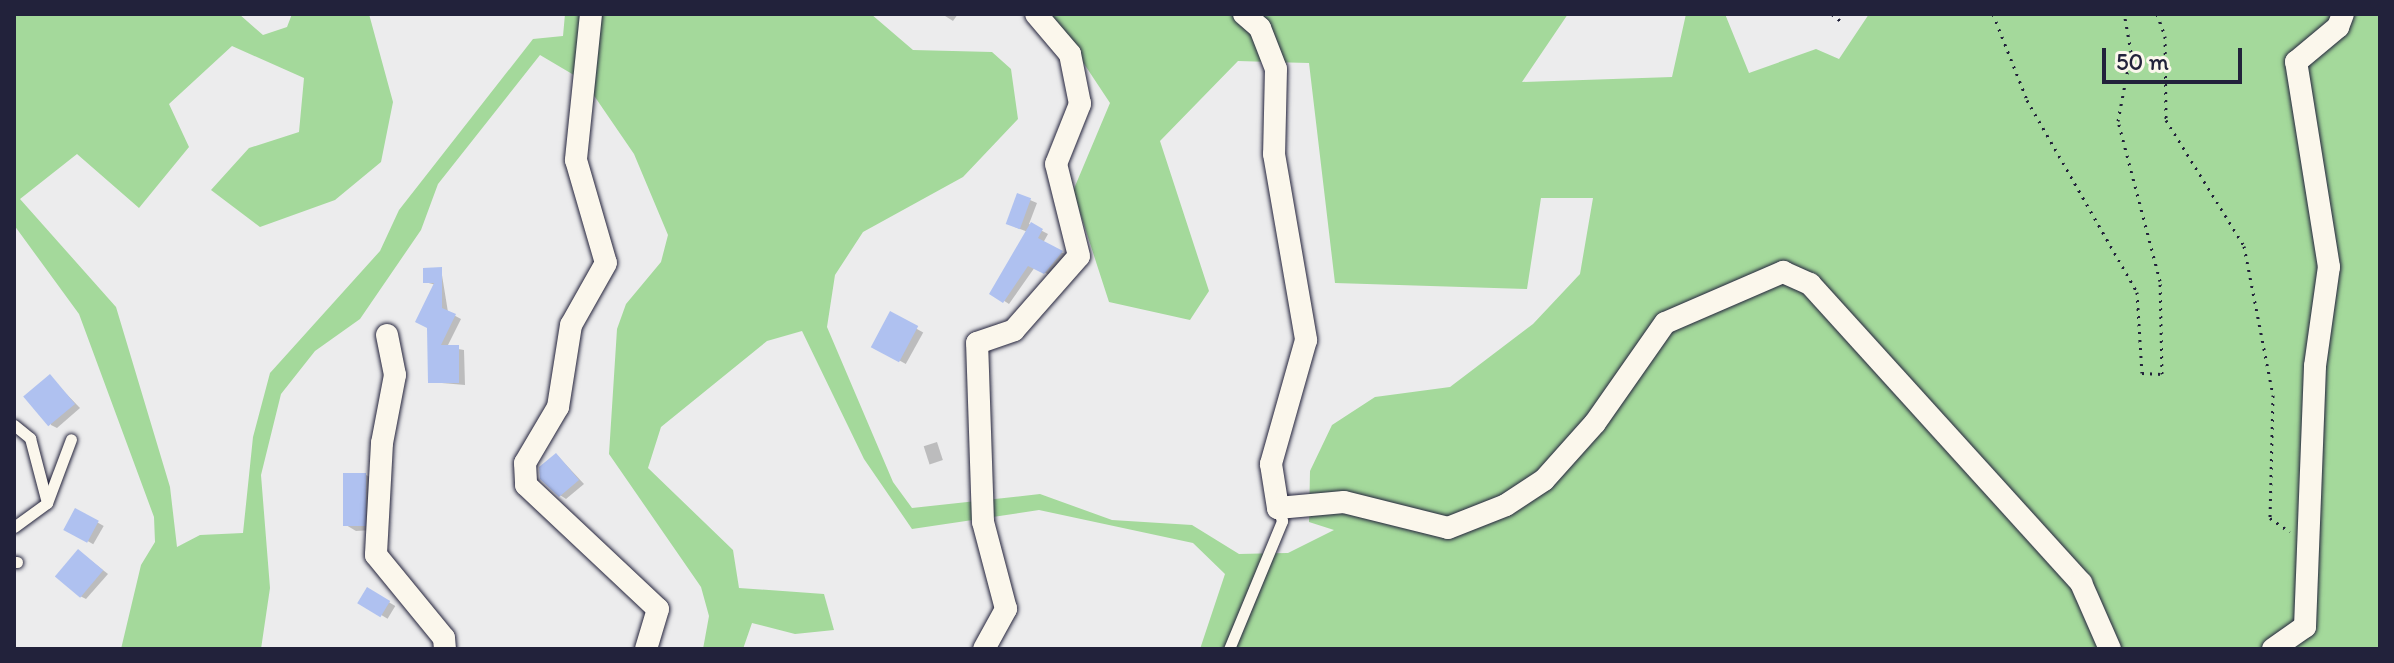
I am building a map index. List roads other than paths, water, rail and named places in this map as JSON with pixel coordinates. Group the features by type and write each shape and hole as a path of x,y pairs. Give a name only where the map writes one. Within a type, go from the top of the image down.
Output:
{"street":[{"path":"591,14 576,160 606,263 571,325 558,407 525,463 526,485 658,609 646,649"},
{"path":"984,649 1006,609 983,522 977,343 1014,330 1079,256 1056,164 1080,104 1070,54 1036,14"},
{"path":"1244,14 1260,28 1276,69 1274,154 1306,340 1271,464 1278,508 1344,502 1448,528 1506,505 1544,480 1595,423 1665,323 1783,272 1810,284 2081,583 2110,649"},
{"path":"2273,649 2305,627 2315,366 2329,267 2296,62 2338,27 2343,14"},
{"path":"387,335 395,375 376,555 444,638 445,649"}],"lane":[{"path":"14,425 30,438 47,503"},
{"path":"14,527 47,503 71,439"},
{"path":"1229,649 1282,521 1278,508"}]}
